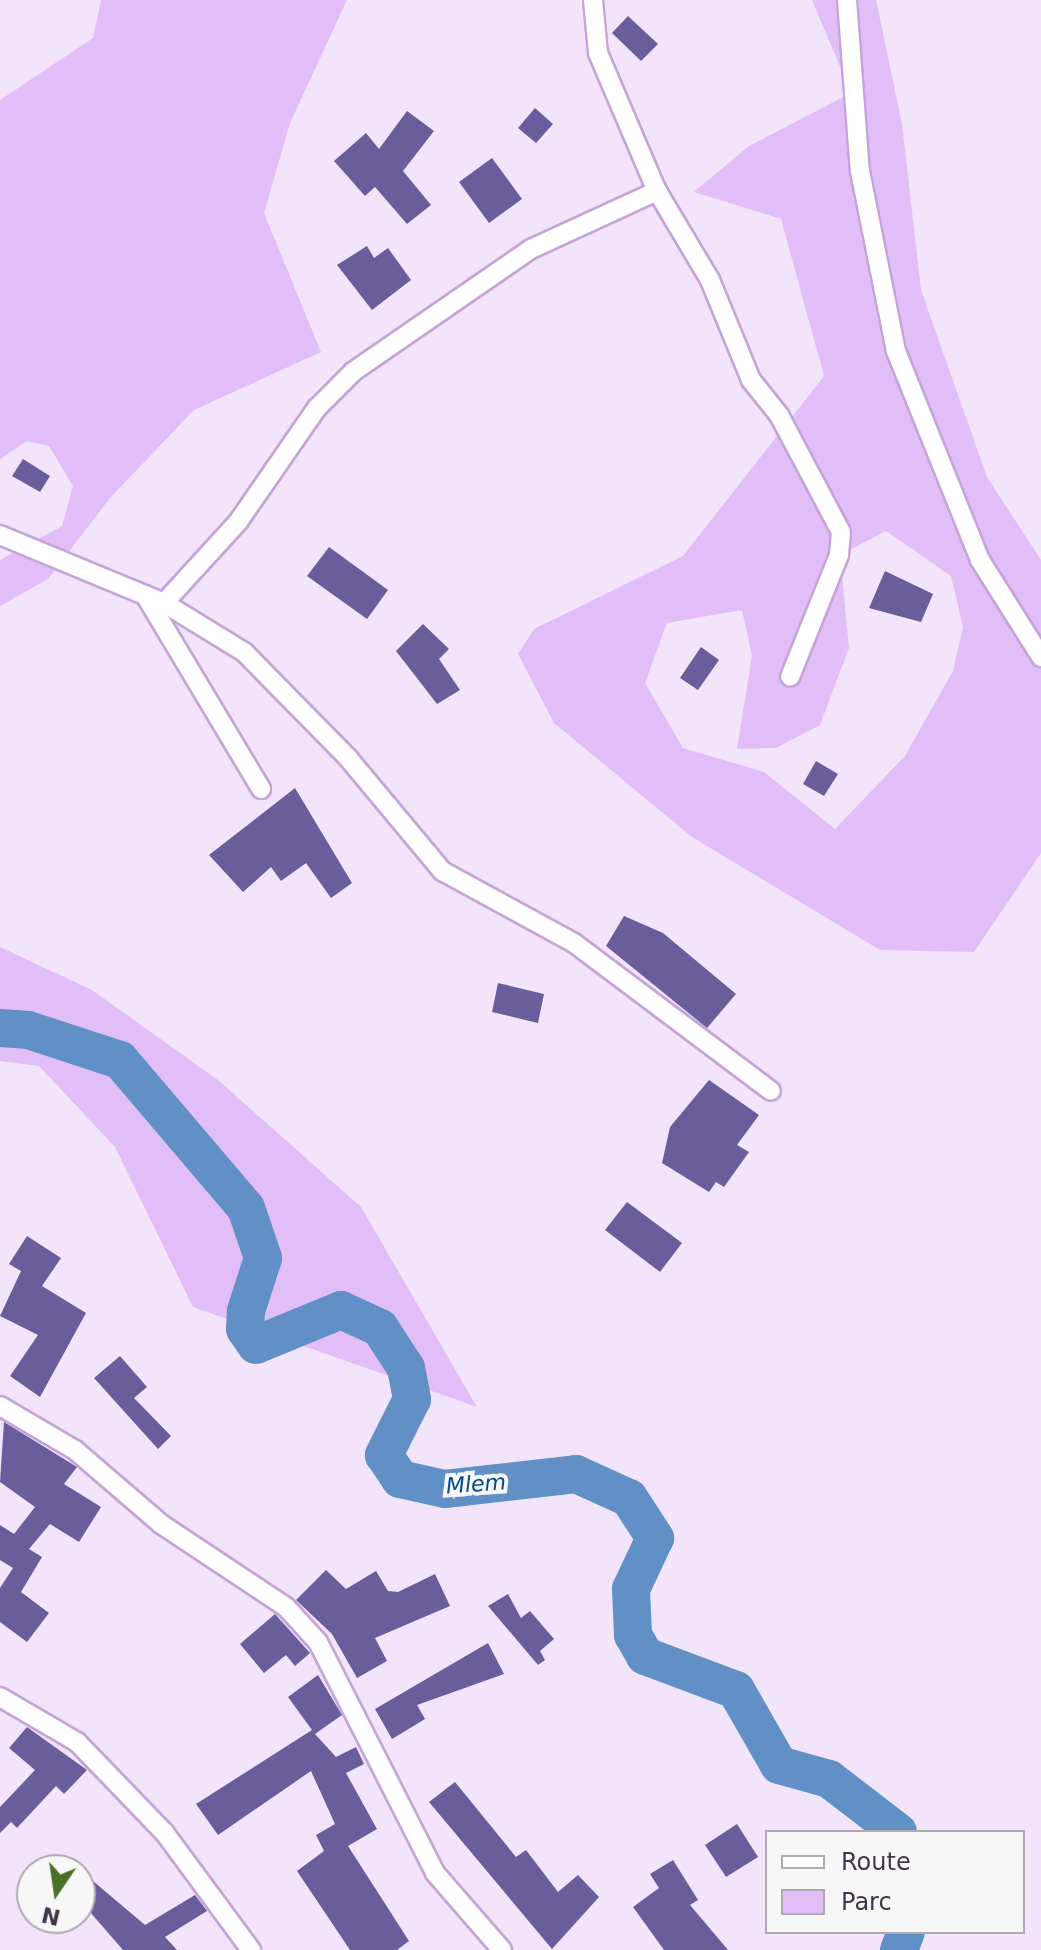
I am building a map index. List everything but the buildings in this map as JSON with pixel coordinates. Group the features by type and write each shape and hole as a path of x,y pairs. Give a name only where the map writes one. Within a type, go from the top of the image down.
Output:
{"street":[{"path":"593,0 598,53 657,191 710,280 751,380 787,428 841,532 839,555 790,677"},
{"path":"847,0 858,155 896,351 980,560 1041,657"},
{"path":"164,603 238,522 317,408 354,371 531,249 657,191"},
{"path":"0,535 164,603 244,652 348,758 442,871 574,943 771,1091"},
{"path":"145,595 261,789"},
{"path":"0,1406 45,1429 226,1572 286,1607 325,1655 435,1873 502,1950"},
{"path":"0,1697 77,1742 164,1832 251,1950"}],"green space":[{"path":"101,0 347,0 290,123 264,213 321,352 194,410 110,498 48,579 0,606 0,560 62,526 73,486 49,446 27,441 0,459 0,100 93,38"},
{"path":"812,0 876,0 902,124 921,290 987,477 1041,560 1041,853 974,952 880,950 692,837 554,723 518,654 534,629 683,556 824,376 781,219 694,192 749,146 851,93","holes":["886,531 951,576 963,627 953,671 905,756 835,829 764,772 683,748 645,683 667,623 742,610 752,656 737,749 776,748 820,725 849,648 840,555"]},
{"path":"0,947 92,990 218,1080 361,1207 477,1407 193,1307 115,1147 39,1066 0,1061"}],"waterway":[{"name":"Mlem","path":"0,1028 28,1030 120,1060 246,1208 263,1258 246,1311 245,1329 256,1345 341,1310 380,1328 406,1368 412,1399 384,1455 400,1479 445,1489 576,1474 629,1498 655,1538 631,1589 633,1635 645,1656 736,1690 779,1765 829,1779 895,1830"},
{"name":"Mlem","path":"899,1950 905,1934"}]}
